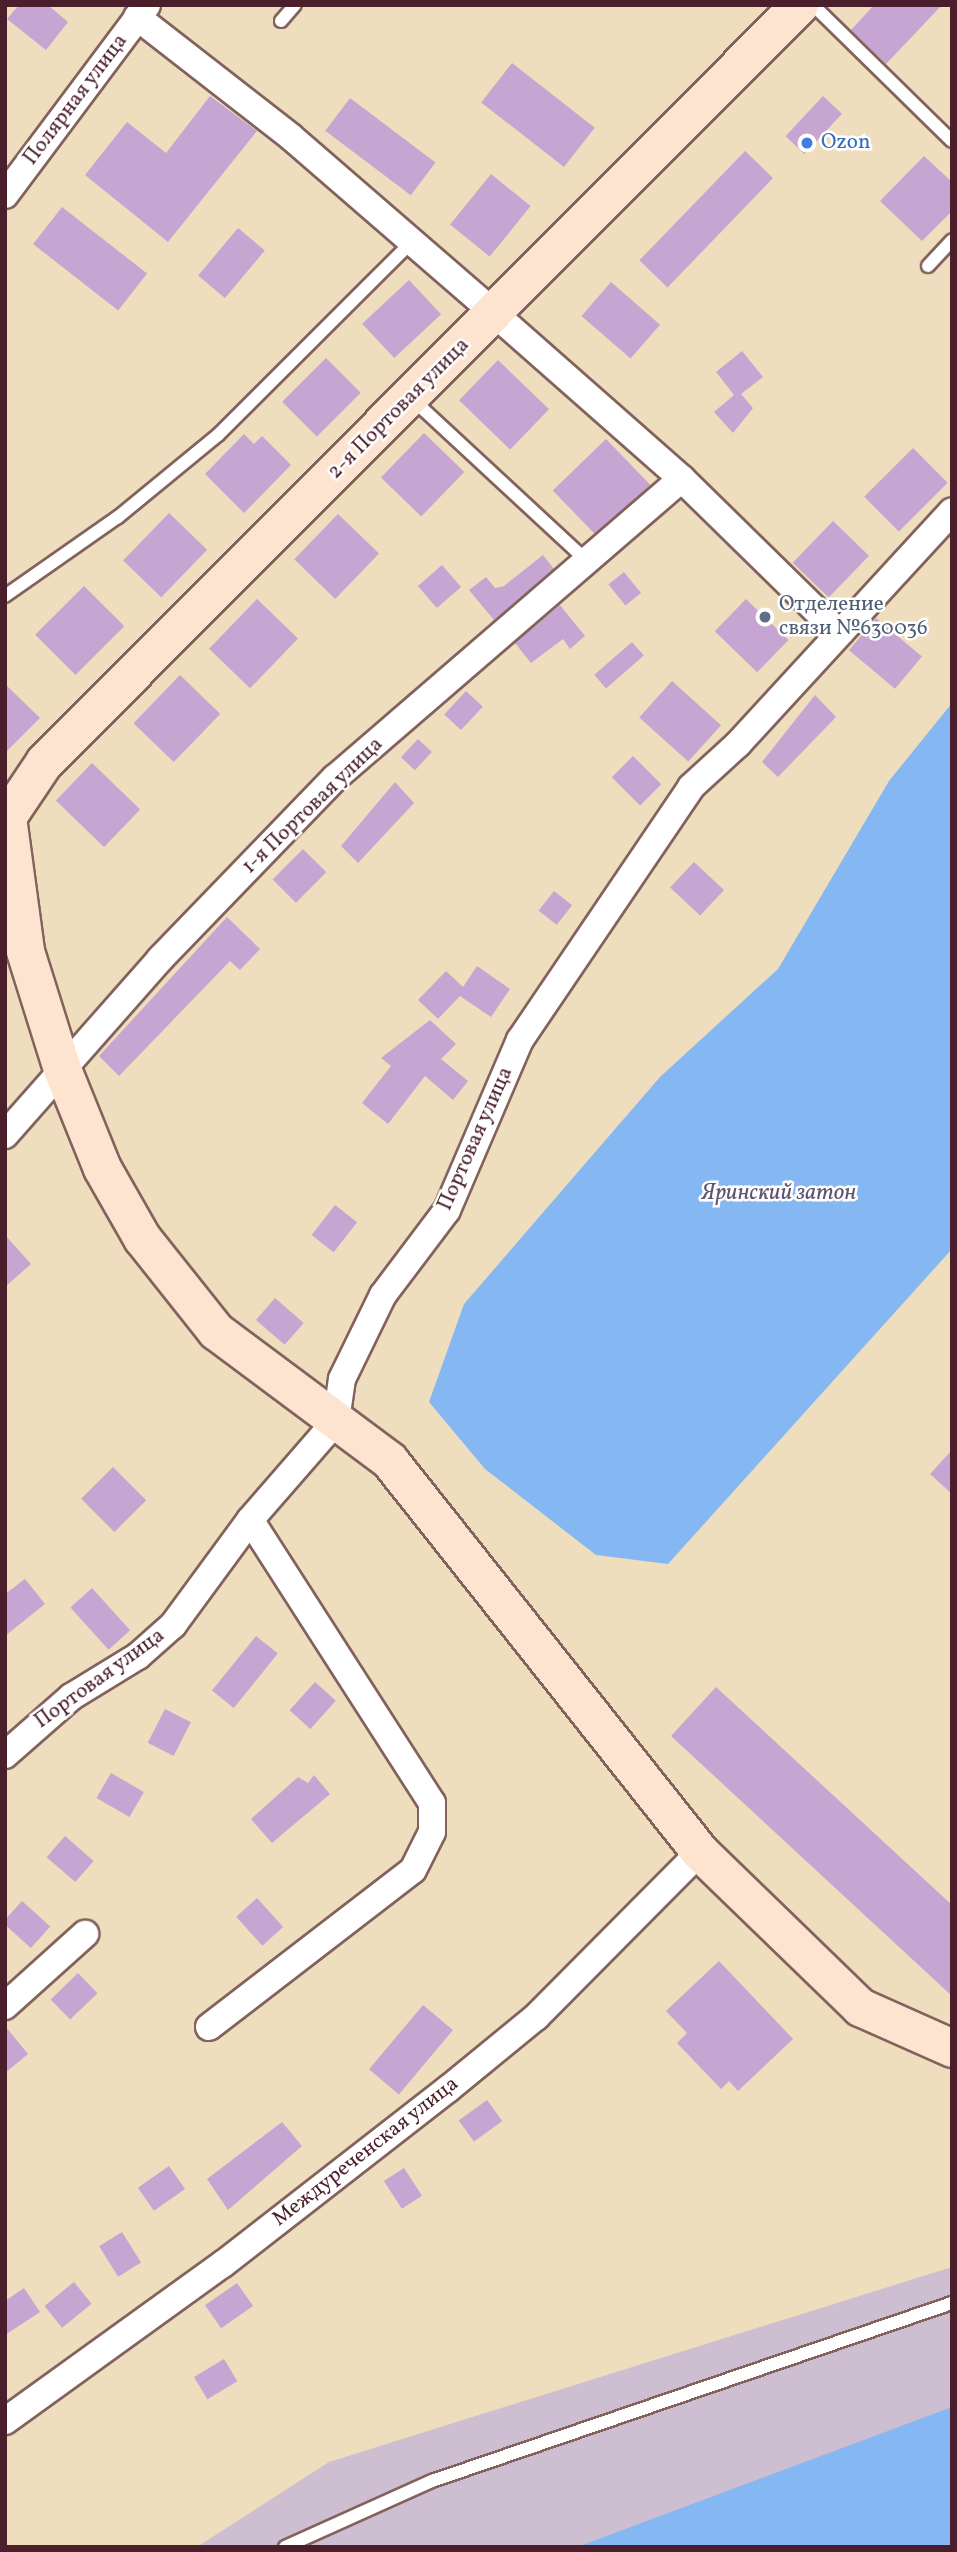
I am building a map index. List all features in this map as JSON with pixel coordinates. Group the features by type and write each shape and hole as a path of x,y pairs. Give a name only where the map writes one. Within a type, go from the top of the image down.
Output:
{"street":[{"name":"2-я Портовая улица","path":"62,1069 25,951 8,817 44,762 495,314 799,5"},
{"path":"142,11 682,478 837,631"},
{"name":"Полярная улица","path":"5,195 142,11"},
{"name":"1-я Портовая улица","path":"5,1135 62,1069 335,778 682,478"},
{"name":"Портовая улица","path":"5,1755 71,1697 138,1656 173,1625 250,1520 337,1421 342,1379 383,1294 447,1210 520,1041 691,787 738,744 837,631 952,511"},
{"path":"62,1069 102,1168 142,1238 216,1331 389,1460 436,1513 700,1853 860,2007 952,2048"},
{"path":"209,2027 413,1870 432,1832 432,1803 250,1520"},
{"name":"Междуреченская улица","path":"5,2421 223,2264 448,2089 536,2017 700,1853"},
{"path":"5,2006 85,1934"}],"lane":[{"path":"281,21 295,5"},
{"path":"813,5 952,141"},
{"path":"928,266 952,240"},
{"path":"5,596 118,517 218,436 412,242"},
{"path":"411,397 587,561"},
{"path":"285,2547 432,2481 952,2303"}],"shaded area":[{"path":"952,2267 952,2547 197,2547 329,2462"}],"water":[{"name":"Яринский затон","path":"952,703 952,1249 668,1564 596,1555 485,1469 429,1402 464,1304 660,1077 778,969 889,781"},
{"path":"952,2407 952,2547 577,2547"}],"building":[{"path":"19,5 48,5 68,22 46,50 7,19"},
{"path":"874,5 942,5 886,64 851,30"},
{"path":"512,63 595,128 564,167 481,102"},
{"path":"210,96 257,131 168,242 85,175 127,122 166,153"},
{"path":"823,96 842,114 805,154 785,136"},
{"path":"350,98 435,162 411,195 325,131"},
{"path":"745,151 773,178 667,287 639,260"},
{"path":"924,156 952,182 952,211 922,241 880,201"},
{"path":"491,174 531,206 490,257 450,225"},
{"path":"62,207 147,273 118,311 33,244"},
{"path":"238,228 265,250 225,298 198,275"},
{"path":"409,280 441,314 394,358 362,324"},
{"path":"611,282 660,325 631,359 581,316"},
{"path":"742,351 763,377 741,394 753,408 733,433 714,412 734,395 716,372"},
{"path":"326,358 361,393 317,436 282,402"},
{"path":"498,360 549,409 510,450 459,400"},
{"path":"424,433 464,472 421,516 381,478"},
{"path":"244,434 254,444 262,436 291,465 244,513 205,474"},
{"path":"606,439 650,485 597,536 553,490"},
{"path":"913,448 948,483 899,531 864,497"},
{"path":"169,513 207,550 161,597 123,560"},
{"path":"338,514 379,554 335,599 294,559"},
{"path":"833,521 869,556 829,597 793,563"},
{"path":"543,555 554,569 494,620 469,590 486,577 495,588 504,586"},
{"path":"442,565 461,587 437,608 418,586"},
{"path":"624,572 641,593 625,606 608,585"},
{"path":"84,586 124,626 76,675 35,635"},
{"path":"257,599 298,639 250,688 209,649"},
{"path":"746,599 788,640 757,672 715,631"},
{"path":"560,605 585,636 570,649 563,639 531,663 515,643"},
{"path":"876,618 922,657 895,689 849,650"},
{"path":"632,642 644,656 606,688 594,675"},
{"path":"180,675 220,714 174,762 133,723"},
{"path":"672,681 721,725 688,762 639,717"},
{"path":"5,684 40,718 5,753"},
{"path":"466,691 483,707 461,730 444,714"},
{"path":"815,695 836,717 778,777 762,762"},
{"path":"418,739 432,752 415,770 401,757"},
{"path":"633,756 661,784 640,805 612,777"},
{"path":"92,763 140,810 104,847 56,800"},
{"path":"395,782 414,803 358,863 341,846"},
{"path":"303,849 326,872 296,903 273,879"},
{"path":"694,862 724,890 700,916 670,888"},
{"path":"554,891 572,905 557,925 539,911"},
{"path":"227,917 260,949 240,970 230,961 119,1076 99,1056"},
{"path":"477,966 510,989 491,1017 460,996 438,1019 418,1000 446,971 463,987"},
{"path":"430,1020 456,1044 441,1059 468,1081 453,1100 425,1076 388,1124 362,1103 391,1066 381,1058"},
{"path":"335,1205 357,1222 334,1252 312,1235"},
{"path":"5,1235 31,1264 5,1287"},
{"path":"275,1298 304,1323 285,1345 256,1320"},
{"path":"952,1450 952,1494 930,1474"},
{"path":"113,1467 146,1500 114,1532 81,1499"},
{"path":"25,1579 45,1604 5,1636 5,1594"},
{"path":"92,1588 130,1630 109,1650 70,1607"},
{"path":"256,1636 278,1654 234,1708 212,1690"},
{"path":"315,1682 336,1701 310,1729 290,1710"},
{"path":"716,1687 952,1905 952,1996 671,1736"},
{"path":"165,1709 191,1722 174,1756 148,1743"},
{"path":"111,1773 144,1792 129,1817 96,1798"},
{"path":"314,1775 330,1794 272,1843 251,1819 298,1777 308,1783"},
{"path":"65,1836 94,1861 75,1882 47,1857"},
{"path":"257,1898 283,1927 262,1946 236,1917"},
{"path":"22,1901 50,1926 31,1948 5,1925 5,1920"},
{"path":"719,1961 793,2039 738,2091 729,2081 721,2089 677,2043 687,2033 666,2011"},
{"path":"78,1973 97,1993 70,2020 51,1999"},
{"path":"423,2005 453,2030 399,2094 369,2069"},
{"path":"5,2026 28,2054 5,2073"},
{"path":"487,2100 502,2121 474,2142 459,2121"},
{"path":"282,2122 302,2146 228,2210 207,2179"},
{"path":"169,2166 185,2189 154,2211 138,2188"},
{"path":"404,2168 422,2196 402,2209 384,2181"},
{"path":"122,2232 141,2263 118,2277 99,2246"},
{"path":"74,2282 92,2304 62,2328 44,2306"},
{"path":"237,2283 253,2306 221,2328 205,2305"},
{"path":"24,2288 40,2312 5,2335 5,2301"},
{"path":"224,2359 237,2381 207,2399 194,2377"}],"place":[{"name":"Ozon","path":"807,143"},
{"name":"Отделение связи №630036","path":"765,617"}]}
